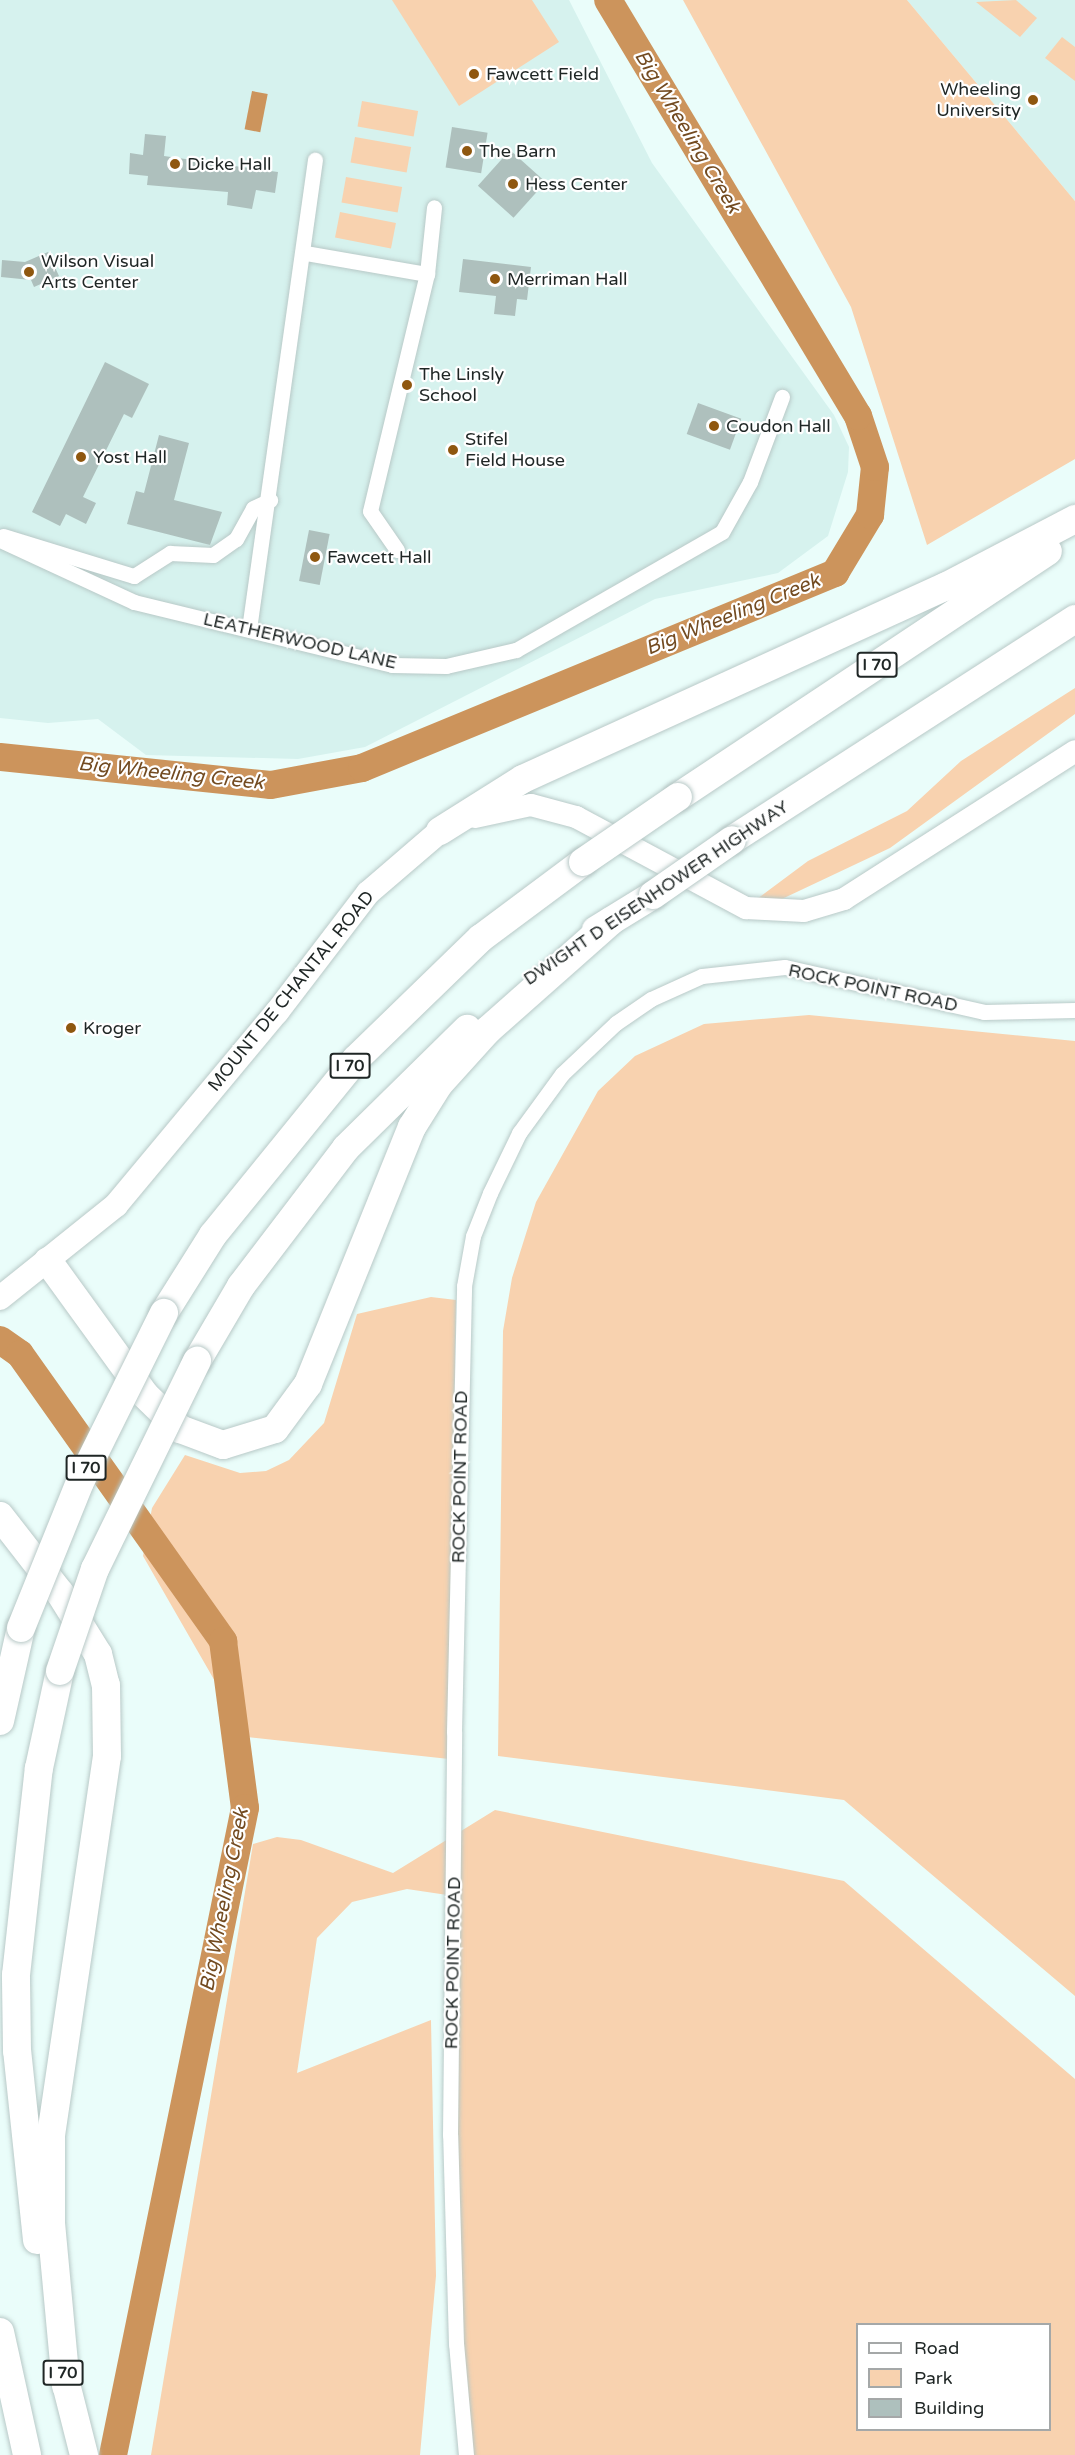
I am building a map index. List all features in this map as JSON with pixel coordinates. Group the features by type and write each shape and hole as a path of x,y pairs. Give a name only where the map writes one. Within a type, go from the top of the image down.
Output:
{"highway":[{"path":"440,831 523,778 945,587 1075,519"},
{"name":"I 70","path":"0,1721 21,1628 80,1482 164,1313 213,1235 356,1059 481,938 583,862 1075,533"},
{"name":"DWIGHT D EISENHOWER HIGHWAY","path":"50,2289 29,2188 16,1975 39,1768 60,1671 95,1569 196,1361 242,1286 300,1206 403,1088 491,1007 610,921 1075,619"},
{"path":"37,1270 145,1395 180,1429 224,1445 275,1429 308,1384 412,1127 439,1084 488,1030 610,921"},
{"path":"0,1515 92,1643 106,1685 107,1756 51,2134 50,2289"},
{"name":"I 70","path":"50,2289 66,2386 84,2455"},
{"path":"1,2344 27,2455"}],"main road":[{"name":"MOUNT DE CHANTAL ROAD","path":"0,1298 116,1204 278,1012 368,893 440,831"}],"street":[{"path":"249,629 305,253 315,160"},
{"path":"398,550 370,512 427,274 434,207"},
{"path":"305,253 427,274"},
{"name":"LEATHERWOOD LANE","path":"0,538 134,602 392,665 446,666 516,650 722,532 750,482 782,397"},
{"path":"0,538 134,576 170,554 213,555 236,539 253,508 270,500"},
{"name":"MOUNT DE CHANTAL ROAD","path":"440,831 498,808 531,805 576,817 746,908 804,911 844,899 1075,751"},
{"name":"ROCK POINT ROAD","path":"466,2455 456,2344 450,2135 454,1732 464,1286 473,1236 490,1193 519,1133 562,1074 625,1017 702,976 785,967 984,1012 1075,1010"}],"shaded area":[{"name":"The Linsly School","path":"0,0 569,0 652,163 834,415 849,447 848,472 828,536 778,573 655,599 365,747 298,759 146,755 98,719 48,723 0,718"},
{"name":"Wheeling University","path":"907,0 1075,0 1075,201"},
{"path":"252,91 268,94 260,132 245,129"}],"green space":[{"name":"Fawcett Field","path":"392,0 532,0 559,42 459,106"},
{"path":"683,0 907,0 1075,201 1075,459 927,545 851,307"},
{"path":"1016,0 1037,18 1020,37 976,2"},
{"path":"1062,37 1075,47 1075,81 1045,58"},
{"path":"362,101 418,111 414,137 357,127"},
{"path":"355,137 411,147 407,173 350,163"},
{"path":"346,177 402,187 398,213 341,203"},
{"path":"340,212 396,223 391,248 335,238"},
{"path":"1075,688 1075,714 890,848 765,907 757,899 808,861 907,811 961,761"},
{"path":"809,1015 1075,1041 1075,1996 844,1800 498,1756 503,1331 512,1278 536,1202 598,1091 635,1056 704,1024"},
{"path":"431,1297 456,1300 449,1759 247,1737 143,1556 152,1508 185,1455 240,1473 266,1471 289,1460 324,1423 357,1314"},
{"path":"495,1810 844,1881 1075,2079 1075,2455 468,2455 458,2375 454,1896 407,1889 352,1902 317,1938 297,2073 431,2020 436,2276 420,2455 151,2455 253,1844 277,1837 301,1840 393,1873"}],"building":[{"name":"The Barn","path":"452,127 488,133 481,173 446,167"},
{"name":"Dicke Hall","path":"145,134 166,136 164,156 278,172 275,193 256,190 252,209 227,205 228,192 147,185 148,176 129,174 130,153 143,155"},
{"name":"Hess Center","path":"510,150 546,182 514,218 478,186"},
{"name":"Wilson Visual Arts Center","path":"48,252 59,276 34,287 31,280 1,277 2,260 25,262"},
{"name":"Merriman Hall","path":"463,259 531,267 527,300 517,299 515,316 494,314 496,296 459,292"},
{"name":"Yost Hall","path":"105,362 149,384 132,418 124,414 83,497 96,503 86,524 66,514 60,526 32,512"},
{"name":"Coudon Hall","path":"698,403 741,419 730,450 687,434"},
{"path":"159,435 189,443 174,500 222,512 210,545 127,524 136,491 144,493"},
{"name":"Fawcett Hall","path":"309,530 330,534 320,585 299,581"}],"waterway":[{"name":"Big Wheeling Creek","path":"0,757 271,785 362,768 835,573 870,515 875,467 858,416 608,0"},
{"name":"Big Wheeling Creek","path":"0,1340 20,1354 223,1641 245,1808 113,2455"}],"place":[{"name":"Fawcett Field","path":"474,74"},
{"name":"Wheeling University","path":"1033,100"},
{"name":"The Barn","path":"467,151"},
{"name":"Dicke Hall","path":"175,164"},
{"name":"Hess Center","path":"513,184"},
{"name":"Wilson Visual Arts Center","path":"29,272"},
{"name":"Merriman Hall","path":"495,279"},
{"name":"The Linsly School","path":"407,385"},
{"name":"Coudon Hall","path":"714,426"},
{"name":"Stifel Field House","path":"453,450"},
{"name":"Yost Hall","path":"81,457"},
{"name":"Fawcett Hall","path":"315,557"},
{"name":"Kroger","path":"71,1028"}]}
